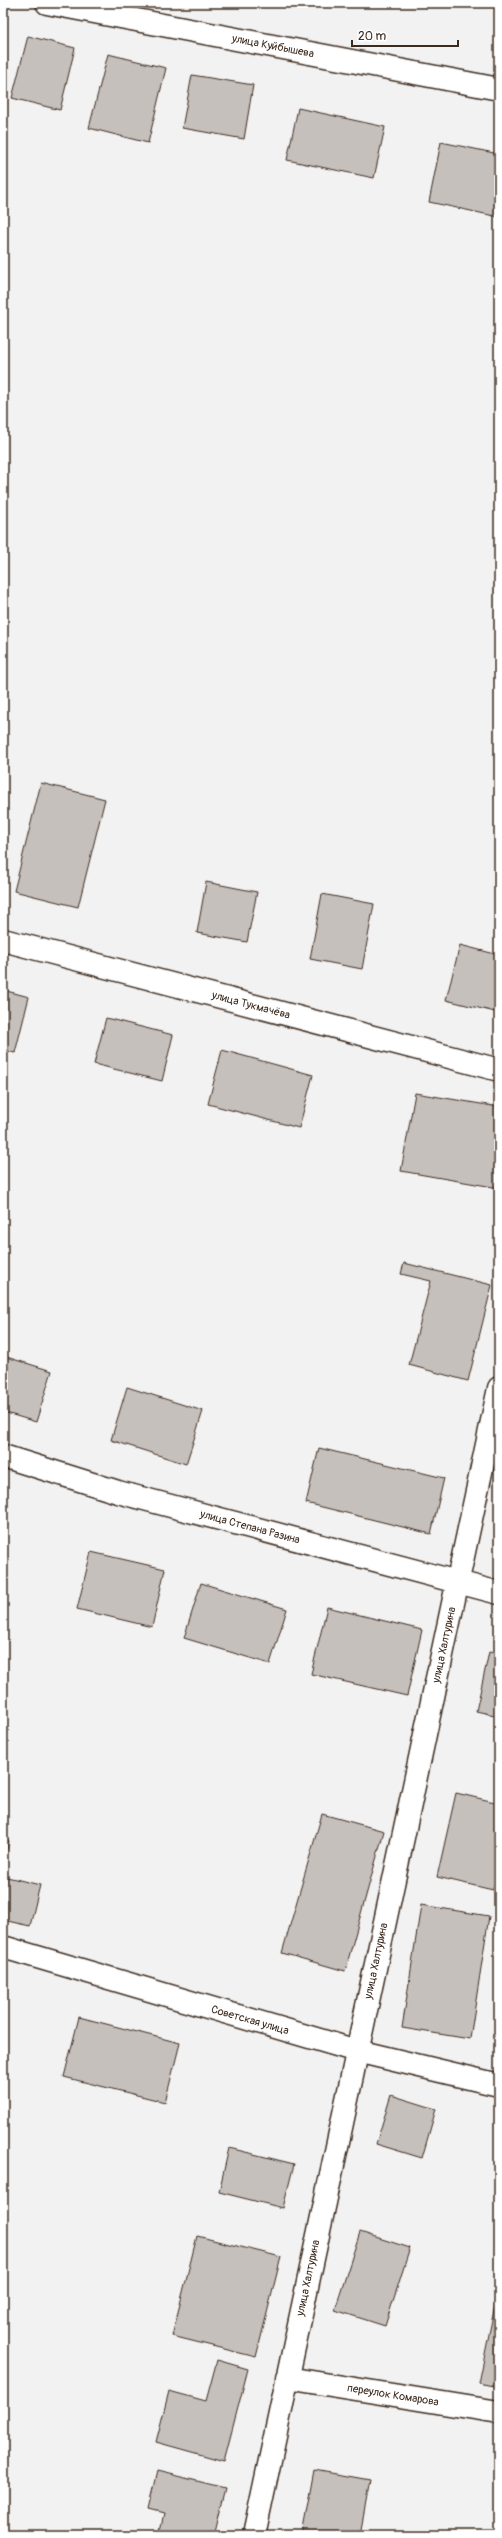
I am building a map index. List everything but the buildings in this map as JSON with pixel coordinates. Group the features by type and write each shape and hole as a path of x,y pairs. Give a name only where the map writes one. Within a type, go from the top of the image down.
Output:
{"street":[{"name":"улица Куйбышева","path":"47,3 499,89"},
{"name":"улица Тукмачёва","path":"3,940 499,1070"},
{"name":"улица Халтурина","path":"254,2535 499,1388"},
{"name":"улица Степана Разина","path":"3,1456 118,1492 499,1593"},
{"name":"Советская улица","path":"3,1947 357,2051 499,2085"},
{"name":"переулок Комарова","path":"287,2378 499,2412"}]}
